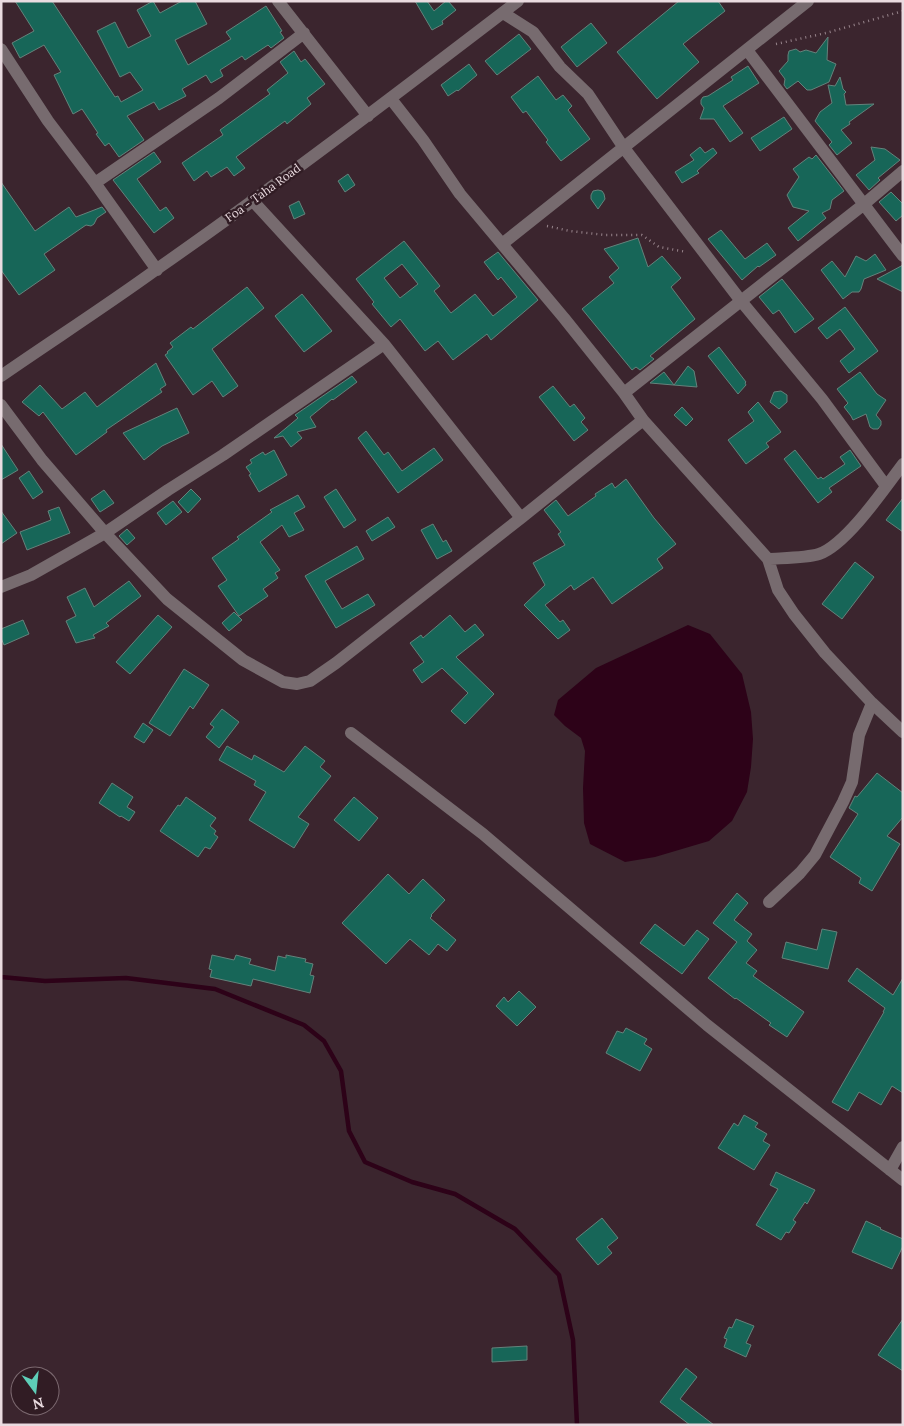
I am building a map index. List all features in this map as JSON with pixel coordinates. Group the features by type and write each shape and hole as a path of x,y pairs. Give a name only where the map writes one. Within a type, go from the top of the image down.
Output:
{"street":[{"path":"278,1 368,116"},
{"name":"Foa - Taha Road","path":"1,376 157,270 368,116 518,1"},
{"path":"502,244 808,1"},
{"path":"504,12 533,32 560,67 588,94 624,148 741,301 822,399 886,486"},
{"path":"95,183 219,98 304,33"},
{"path":"1,49 48,121 157,270"},
{"path":"747,50 903,256"},
{"path":"390,99 423,140 460,194 564,318 624,393 643,420 768,559 778,590 794,614 825,652 903,732"},
{"path":"624,393 863,205 903,171"},
{"path":"252,200 384,344 521,518"},
{"path":"1,587 31,575 105,533 223,455 384,344"},
{"path":"1,405 42,460 105,533 167,598 243,660 283,682 297,684 310,680 336,663 643,420"},
{"path":"768,559 818,554 831,548 855,525 903,464"},
{"path":"769,902 800,873 814,855 843,802 852,782 859,735 872,702"},
{"path":"351,733 483,834 707,1026 903,1180"},
{"path":"890,1170 903,1147"}],"path":[{"path":"774,44 826,33 903,11"},
{"path":"531,221 570,232 605,235 642,235 660,247 706,255"}],"shaded area":[{"path":"688,625 710,634 742,674 751,712 753,739 747,792 732,821 709,841 655,857 625,862 590,844 584,823 585,751 581,738 554,715 558,700 596,668"}],"building":[{"path":"15,1 52,1 115,97 118,96 121,102 143,90 130,72 120,77 97,31 115,22 128,48 151,36 137,10 153,1 160,13 182,1 195,1 207,24 175,40 188,65 231,39 226,32 266,6 282,31 280,32 284,38 271,48 268,45 245,60 242,56 220,70 223,76 211,83 206,75 182,89 186,96 159,110 154,102 127,116 144,140 119,157 109,143 105,146 82,109 73,114 54,75 61,72 44,45 20,58 12,43 34,31"},
{"path":"415,1 427,1 434,11 448,1 456,10 442,21 443,24 432,30"},
{"path":"679,1 718,1 725,11 683,44 699,62 657,99 617,52"},
{"path":"591,23 607,43 577,67 561,47"},
{"path":"519,34 531,49 497,75 485,61"},
{"path":"828,37 827,60 836,64 829,82 807,90 798,81 787,89 784,85 785,79 779,71 788,61 789,51 796,49 800,52 806,50 816,53"},
{"path":"294,51 301,62 305,59 325,84 307,98 311,104 287,124 285,121 236,157 245,168 234,176 227,167 211,177 207,171 194,181 182,163 223,135 220,130 270,94 267,90 288,73 280,62"},
{"path":"469,64 477,75 458,91 448,96 441,85"},
{"path":"748,66 759,83 723,106 743,133 730,142 714,119 700,119 704,108 701,100 733,80 731,77"},
{"path":"538,76 556,100 563,95 572,106 568,110 590,139 561,161 526,111 523,113 511,97"},
{"path":"840,77 843,89 846,92 844,94 846,105 874,104 841,130 852,143 837,155 829,145 832,142 815,121 820,112 832,103 828,85 835,86"},
{"path":"784,117 792,129 760,151 751,138"},
{"path":"700,147 705,153 713,148 717,153 697,171 699,173 682,183 675,172 694,160 690,155"},
{"path":"871,147 885,149 900,160 878,178 880,180 869,190 856,175 875,160"},
{"path":"154,152 161,162 137,179 160,211 166,207 174,218 154,233 113,180"},
{"path":"816,155 844,191 832,200 830,209 822,213 826,218 798,241 788,228 809,211 793,207 787,195 799,177 793,169 809,157 812,159"},
{"path":"348,174 355,185 345,192 338,181"},
{"path":"1,182 35,231 69,207 76,217 102,207 106,212 97,218 94,224 91,226 86,225 44,254 55,270 19,295 1,270"},
{"path":"593,191 602,191 605,199 598,209 591,199 591,195"},
{"path":"891,192 903,204 903,215 896,221 879,202"},
{"path":"299,201 305,214 294,219 289,206"},
{"path":"721,230 745,259 767,243 776,255 758,266 742,280 708,239"},
{"path":"638,238 648,267 662,256 681,278 671,287 695,319 650,356 654,359 640,370 636,367 632,370 582,309 614,283 609,277 619,268 604,249"},
{"path":"404,241 440,286 434,291 451,313 475,294 493,316 517,297 501,277 498,280 484,262 498,252 538,300 491,340 487,334 453,360 438,341 425,351 400,319 391,327 372,304 374,302 356,279","holes":["402,264 418,284 400,298 384,278"]},
{"path":"875,254 886,270 864,279 859,292 852,292 843,299 821,270 832,261 845,277 856,256 866,261"},
{"path":"903,265 903,292 877,279"},
{"path":"782,279 814,319 795,333 779,310 773,314 759,297"},
{"path":"247,287 264,308 212,349 238,386 223,397 212,381 193,395 165,355 173,347 170,343 191,327 193,329"},
{"path":"302,294 332,331 304,352 275,316"},
{"path":"845,307 878,351 849,373 840,361 855,349 840,329 827,339 818,328"},
{"path":"719,347 746,382 746,385 738,394 708,356"},
{"path":"156,363 166,385 160,389 162,392 106,430 107,432 76,455 43,412 39,416 22,402 40,385 62,409 85,392 97,407"},
{"path":"688,366 694,371 697,387 650,383 664,372 674,385"},
{"path":"860,372 877,394 886,400 876,415 881,421 878,429 870,427 866,414 853,420 844,407 848,403 837,389"},
{"path":"352,376 357,382 310,417 316,427 297,432 302,438 291,447 283,436 274,438 298,418 295,415"},
{"path":"553,386 570,407 574,404 585,418 581,422 588,430 574,441 539,397"},
{"path":"781,391 787,395 787,402 779,409 770,402 774,392"},
{"path":"758,402 781,432 766,443 769,447 746,464 728,440 754,421 748,412"},
{"path":"682,407 693,419 686,426 674,415"},
{"path":"177,408 189,433 162,446 144,460 123,433"},
{"path":"366,431 384,455 388,452 402,471 434,448 443,460 398,493 358,438"},
{"path":"1,444 18,470 1,480"},
{"path":"274,450 287,475 259,492 246,467 252,463 250,460 263,452 265,455"},
{"path":"795,450 818,479 821,477 823,479 845,464 840,457 850,450 861,466 829,488 832,492 818,503 784,459"},
{"path":"29,471 43,492 33,499 19,478"},
{"path":"626,479 654,518 676,544 657,559 663,568 612,604 593,577 574,590 571,585 545,605 560,622 563,620 570,630 558,639 524,605 545,585 533,563 565,545 558,534 561,532 544,510 556,500 568,516 612,483 615,488"},
{"path":"191,489 201,499 188,513 178,502"},
{"path":"336,489 356,520 344,528 324,497"},
{"path":"104,490 114,503 100,512 91,499"},
{"path":"298,495 305,507 294,513 304,530 289,537 282,525 260,542 280,570 275,573 278,578 263,589 268,596 239,616 218,586 227,580 212,558 272,512 270,510"},
{"path":"903,498 903,532 886,520"},
{"path":"173,501 182,512 166,525 157,513"},
{"path":"59,507 70,533 27,550 20,532 51,520 48,511"},
{"path":"1,511 17,533 1,544"},
{"path":"388,517 395,527 372,541 366,531"},
{"path":"433,524 443,542 446,540 452,551 437,559 421,530"},
{"path":"127,529 135,538 127,545 119,536"},
{"path":"357,546 364,559 325,581 342,609 368,594 375,605 336,628 305,576"},
{"path":"855,562 874,577 842,619 822,604"},
{"path":"129,581 141,596 106,623 109,626 93,635 95,638 76,643 66,621 76,616 67,597 85,588 94,607"},
{"path":"234,612 242,620 229,631 222,623"},
{"path":"158,615 172,627 130,674 116,662"},
{"path":"450,615 465,632 475,624 484,635 456,657 494,694 465,724 451,711 468,693 442,668 422,683 413,670 424,662 410,643 421,635 423,638"},
{"path":"23,620 29,634 4,645 1,638 1,629"},
{"path":"184,669 209,685 193,709 190,706 170,736 149,723"},
{"path":"222,709 239,722 219,748 206,737 214,727 210,724"},
{"path":"143,723 153,730 144,743 134,737"},
{"path":"227,746 252,760 254,755 284,772 305,746 325,761 320,767 331,776 298,817 309,824 294,848 249,820 266,792 254,785 256,781 219,760"},
{"path":"877,773 903,793 903,817 887,836 900,844 872,891 859,883 861,878 830,857 858,814 849,808 855,796 857,797"},
{"path":"112,783 133,797 127,807 135,812 129,821 99,803"},
{"path":"186,797 216,818 210,826 216,831 214,834 218,837 210,849 205,847 198,857 160,831"},
{"path":"354,797 378,818 359,841 334,820"},
{"path":"388,874 409,894 423,879 445,900 430,918 456,940 447,951 438,944 429,955 410,939 386,964 342,923"},
{"path":"737,893 748,903 734,920 752,934 747,941 757,950 746,963 757,971 753,976 804,1012 787,1037 769,1025 771,1023 708,978 737,942 713,923"},
{"path":"655,924 684,946 697,930 709,939 682,974 640,943"},
{"path":"822,929 837,932 828,969 782,958 786,942 817,950"},
{"path":"212,955 234,960 236,955 251,959 249,964 275,971 278,956 286,958 286,955 306,959 305,962 313,964 310,975 314,976 310,993 253,979 251,986 210,977 212,970 209,969"},
{"path":"857,968 893,995 903,978 903,1093 892,1086 881,1105 859,1092 848,1111 832,1102 885,1008 848,981"},
{"path":"519,991 536,1007 517,1026 496,1006 504,997 508,1002"},
{"path":"626,1028 647,1039 644,1044 652,1049 640,1071 606,1053 617,1031 623,1033"},
{"path":"744,1115 758,1123 755,1127 767,1134 763,1141 770,1145 754,1170 718,1148 734,1123 738,1126"},
{"path":"776,1172 815,1190 807,1204 805,1202 793,1220 796,1222 789,1233 786,1232 781,1240 756,1225 778,1189 770,1185"},
{"path":"602,1218 618,1238 607,1247 612,1253 598,1265 576,1239"},
{"path":"866,1221 903,1239 903,1246 892,1269 852,1252"},
{"path":"736,1319 754,1326 746,1343 751,1345 746,1357 724,1347 727,1339 724,1338 729,1327 732,1328"},
{"path":"903,1319 903,1371 878,1355"},
{"path":"527,1346 527,1360 492,1362 492,1348"},
{"path":"686,1368 697,1377 680,1399 714,1425 690,1425 660,1402"}],"waterway":[{"path":"1,977 45,981 126,978 215,989 304,1025 324,1041 341,1071 349,1131 365,1162 412,1182 455,1194 515,1229 559,1275 573,1340 577,1425"}]}
